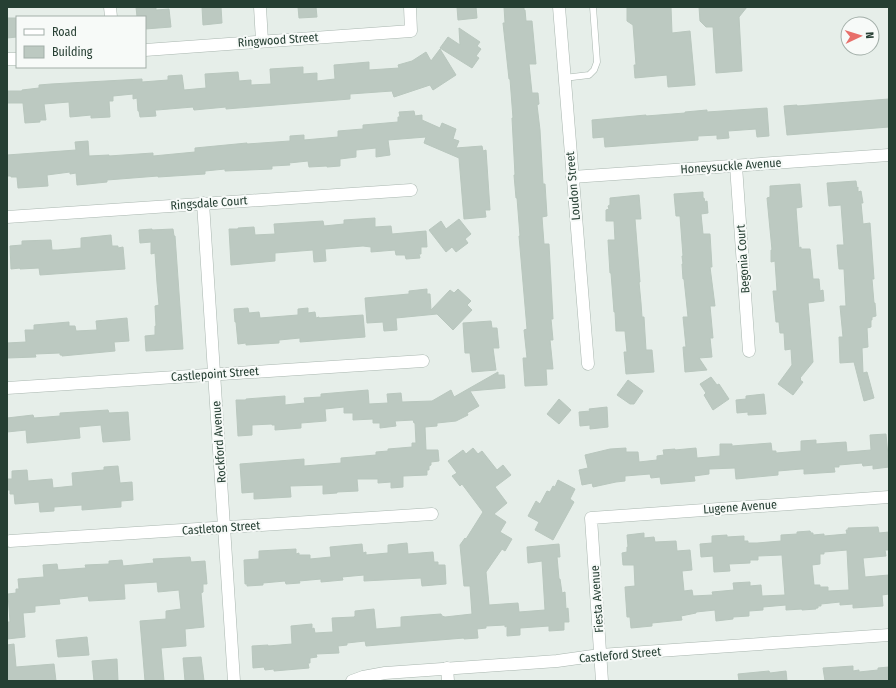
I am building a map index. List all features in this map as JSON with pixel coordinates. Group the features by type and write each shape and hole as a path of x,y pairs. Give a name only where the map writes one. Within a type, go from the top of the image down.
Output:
{"street":[{"path":"260,7 262,41"},
{"name":"Ringwood Street","path":"146,50 411,31 410,7"},
{"name":"Loudon Street","path":"559,7 588,364"},
{"name":"Honeysuckle Avenue","path":"572,177 889,155"},
{"name":"Begonia Court","path":"736,166 749,351"},
{"name":"Ringsdale Court","path":"7,217 411,190"},
{"name":"Rockford Avenue","path":"203,203 234,681"},
{"name":"Castlepoint Street","path":"7,388 423,361"},
{"name":"Lugene Avenue","path":"591,518 889,497"},
{"name":"Castleton Street","path":"10,542 432,514"},
{"name":"Fiesta Avenue","path":"591,518 602,681"},
{"name":"Castleford Street","path":"352,681 363,677 385,673 557,661 600,655 889,635"},
{"path":"447,668 448,681"}],"lane":[{"path":"564,78 589,74 594,70 597,62 593,7"}],"building":[{"path":"136,7 156,7 156,10 169,9 171,27 146,29 146,16 137,16"},
{"path":"202,7 221,7 222,23 203,25"},
{"path":"298,7 316,7 317,17 299,18"},
{"path":"457,7 476,7 477,18 458,20"},
{"path":"504,7 524,7 526,21 532,21 536,64 529,64 532,93 538,93 539,104 537,105 547,216 542,217 544,244 549,244 553,319 551,319 553,340 550,340 553,369 546,369 547,385 525,386 523,358 527,358 524,330 527,329 514,175 513,118 510,79 503,23 505,23"},
{"path":"627,7 671,7 672,33 690,31 695,85 668,87 667,75 635,78 634,65 636,65 633,25 627,21"},
{"path":"699,7 747,7 739,17 742,71 716,73 713,27 706,27 700,21"},
{"path":"7,18 16,18 16,37 7,38"},
{"path":"459,28 480,42 477,46 481,49 476,56 479,58 472,68 440,48 448,37 460,45"},
{"path":"440,49 456,75 433,90 430,85 394,97 392,91 350,94 350,99 226,109 226,107 194,110 193,107 155,110 156,116 140,117 137,98 133,99 133,94 113,96 113,101 109,101 110,117 91,118 91,115 70,117 69,102 44,104 46,120 25,123 23,103 7,103 7,91 22,91 39,88 39,85 51,84 142,79 142,82 168,80 168,76 182,75 184,90 206,88 205,74 238,72 239,81 251,80 251,85 271,84 270,69 303,67 303,74 317,73 317,81 335,79 334,65 369,62 369,70 399,68 398,65 412,61 426,52 431,61"},
{"path":"889,99 889,127 787,135 784,106"},
{"path":"767,108 769,136 757,137 756,129 728,131 729,138 717,139 717,135 698,136 698,140 605,147 604,137 593,138 592,120 707,110 707,112"},
{"path":"414,111 415,116 422,115 422,120 440,128 442,123 456,129 453,139 459,141 456,148 482,146 483,151 486,150 490,210 485,210 486,217 464,219 459,158 424,143 426,137 388,140 390,155 376,157 376,148 356,150 356,157 340,159 340,166 309,167 308,161 289,163 290,165 272,166 272,169 225,171 225,169 205,171 205,174 107,180 107,182 77,185 76,173 70,174 70,172 47,175 48,186 18,188 17,177 7,176 7,155 76,150 75,142 88,141 89,156 153,153 153,156 195,152 195,148 290,141 290,136 304,135 304,140 338,137 338,131 363,129 363,125 398,122 398,117 400,117 399,112"},
{"path":"856,181 858,192 861,191 863,203 861,203 863,224 870,223 874,279 872,279 876,316 872,317 871,327 867,328 868,347 862,348 863,373 867,372 874,398 864,401 854,362 840,363 839,337 843,337 840,306 846,306 844,269 839,269 837,245 844,245 841,205 829,206 827,183"},
{"path":"800,184 802,207 796,208 799,248 810,249 813,279 819,279 820,291 823,290 824,301 808,303 813,362 800,378 803,382 793,395 778,384 792,365 791,349 785,350 784,333 780,333 779,322 776,322 773,291 777,291 775,261 771,262 772,250 767,198 770,197 770,186"},
{"path":"703,192 703,198 705,202 707,201 708,213 701,214 703,234 710,234 712,267 710,267 715,306 710,306 713,338 710,338 712,357 699,358 707,370 685,372 683,347 686,347 683,317 688,317 683,279 680,216 676,216 674,194"},
{"path":"639,195 641,219 635,219 639,282 642,317 644,317 646,350 652,350 654,372 626,374 624,352 627,352 625,331 616,331 610,273 608,240 615,240 614,221 606,221 606,210 609,209 608,206 610,205 610,198"},
{"path":"375,218 375,227 391,226 392,234 426,231 427,247 421,247 421,254 419,254 420,258 406,259 405,255 396,255 395,250 371,252 371,247 363,246 325,249 326,261 314,262 313,250 275,253 275,261 231,265 229,229 254,227 255,235 275,234 274,224 323,221 324,226 344,224 344,220"},
{"path":"459,219 471,234 465,239 468,243 456,252 452,247 446,252 429,230 441,221 446,229"},
{"path":"173,229 175,236 183,349 146,351 145,336 155,335 155,306 159,305 155,253 151,254 151,242 140,243 139,230"},
{"path":"111,235 112,246 118,246 118,248 123,247 125,269 40,275 39,268 11,269 10,246 22,245 22,241 51,240 52,250 58,250 81,248 81,238"},
{"path":"427,289 427,294 430,294 431,310 450,290 454,293 458,289 471,301 467,305 472,310 453,330 437,314 396,318 397,330 384,331 383,322 367,323 365,298 409,294 409,291"},
{"path":"248,308 249,313 259,312 260,318 298,315 298,309 308,308 308,313 315,312 316,318 363,315 365,337 300,342 300,338 279,340 279,343 238,344 234,309"},
{"path":"127,318 129,341 114,342 115,351 62,356 60,353 35,354 36,357 7,358 7,343 26,342 25,330 34,330 34,325 69,322 69,326 75,326 76,331 97,330 96,321"},
{"path":"491,321 492,328 497,328 499,348 493,348 496,370 472,372 470,353 465,353 463,323"},
{"path":"498,372 498,375 504,375 505,388 470,391 479,406 467,413 468,415 456,421 437,423 437,426 425,427 426,450 438,450 439,461 431,462 429,470 427,470 427,475 403,476 403,487 391,488 391,482 378,483 378,479 357,479 358,491 323,494 323,485 290,486 291,497 254,499 254,492 242,493 240,464 304,459 304,466 341,463 341,458 376,455 376,452 388,451 388,449 412,447 412,443 416,443 415,423 413,420 395,421 396,426 380,428 380,423 373,423 373,419 353,420 353,413 344,413 344,407 325,409 326,421 301,423 301,428 275,430 275,425 272,424 252,425 252,435 238,436 236,400 285,396 285,405 305,403 304,398 321,397 321,394 368,390 369,404 388,403 387,394 401,393 402,402 432,401 451,390 454,397"},
{"path":"711,377 717,385 719,384 729,399 713,410 704,395 706,393 700,384"},
{"path":"628,380 643,391 634,404 630,404 617,395"},
{"path":"764,394 766,414 748,415 748,412 737,413 736,400 746,399 746,396"},
{"path":"559,399 571,410 559,424 547,414"},
{"path":"607,407 608,427 590,429 590,425 580,426 579,412"},
{"path":"108,410 109,413 128,412 130,440 103,442 101,425 79,427 80,438 27,443 26,430 7,432 7,418 33,415 34,418 60,416 60,413"},
{"path":"886,434 889,467 873,469 873,465 863,466 862,463 839,465 839,467 834,467 835,472 804,474 804,469 801,469 778,471 778,475 736,479 735,468 709,469 709,474 694,476 695,481 661,484 660,477 651,478 650,474 625,476 625,481 593,487 592,483 582,485 579,470 588,468 585,455 610,449 626,448 626,452 638,452 639,462 657,460 657,456 664,455 663,450 675,449 696,448 697,458 720,456 720,444 732,444 732,446 771,443 772,451 776,451 776,453 801,451 801,441 816,440 816,444 846,442 847,452 871,450 870,435"},
{"path":"473,448 478,454 482,451 497,470 503,465 511,475 495,487 507,503 494,514 506,522 500,532 512,539 505,551 502,549 486,572 489,605 518,603 519,612 545,610 542,561 528,563 527,547 559,544 560,557 557,557 559,579 562,593 565,592 566,609 568,608 569,622 564,622 564,630 549,631 549,626 520,628 520,635 507,636 507,626 505,627 505,625 486,626 486,628 477,629 478,638 366,646 365,641 347,643 347,645 338,646 339,653 316,654 317,657 310,658 310,663 308,663 309,668 274,671 274,669 265,670 264,667 253,668 252,646 292,644 291,626 312,624 312,629 314,628 315,633 333,632 332,618 354,617 355,611 374,609 376,629 401,627 401,617 441,614 445,617 472,614 470,586 464,586 460,545 465,538 466,539 483,512 462,484 460,486 452,476 457,473 448,461 463,450 466,454"},
{"path":"118,466 120,483 132,482 133,500 121,501 121,507 82,510 82,505 54,507 54,511 40,512 39,502 15,504 14,494 10,494 10,490 7,490 7,479 12,479 12,471 27,470 28,481 52,479 53,488 73,486 72,473 104,470 104,467"},
{"path":"558,480 575,489 570,499 574,502 553,540 535,530 539,522 528,516 536,501 540,504 547,491 550,492 553,486 555,487"},
{"path":"878,527 879,533 889,532 889,550 885,550 886,556 863,558 865,577 889,575 889,594 882,595 883,606 853,608 853,604 840,605 840,602 821,604 821,606 818,606 816,609 802,610 786,610 786,605 763,607 763,610 749,611 749,616 733,617 733,619 716,621 715,610 696,612 681,616 682,620 652,623 652,626 631,628 630,617 627,617 625,587 635,586 634,565 623,565 622,553 627,552 628,547 627,535 644,533 644,538 654,537 655,542 676,541 677,551 690,550 692,570 682,571 684,591 692,590 693,596 713,595 712,592 734,590 733,583 750,582 750,586 761,585 762,596 785,595 782,555 758,556 758,560 750,560 750,563 729,564 730,571 714,572 713,556 701,557 700,544 712,543 712,536 744,536 744,541 748,541 748,543 757,543 781,541 781,535 797,534 797,532 810,531 813,535 824,534 824,536 847,534 846,530 848,530 848,528","holes":["847,550 849,590 828,591 828,587 814,585 812,565 820,564 820,554 824,554 824,552"]},
{"path":"407,543 408,554 433,552 434,562 438,562 438,565 445,565 446,584 422,586 421,578 364,581 364,575 342,577 343,580 321,582 321,579 286,584 285,581 263,583 263,585 247,586 247,584 245,584 244,560 259,559 259,551 296,549 296,554 299,553 299,555 310,555 310,559 331,557 330,547 362,544 363,553 366,552 366,555 388,553 388,545"},
{"path":"190,557 191,562 205,561 207,584 203,584 203,592 201,593 204,627 185,629 186,646 161,648 164,681 145,681 140,621 166,619 166,611 181,609 179,590 158,592 157,582 124,584 125,599 89,601 88,596 59,599 60,604 35,606 35,612 23,613 25,637 7,639 7,622 10,622 8,594 16,593 16,589 19,589 18,579 44,577 43,565 57,564 58,570 86,568 85,565 109,564 109,561 122,560 123,566 154,563 153,559"},
{"path":"87,637 89,655 58,657 56,640"},
{"path":"14,644 16,667 54,664 56,681 7,681 7,645"},
{"path":"201,657 204,681 185,681 183,658"},
{"path":"117,659 118,681 94,681 92,661"},
{"path":"853,666 853,671 859,670 859,672 889,667 889,681 825,681 823,668"},
{"path":"769,671 770,673 786,671 787,681 739,681 738,674"}]}
